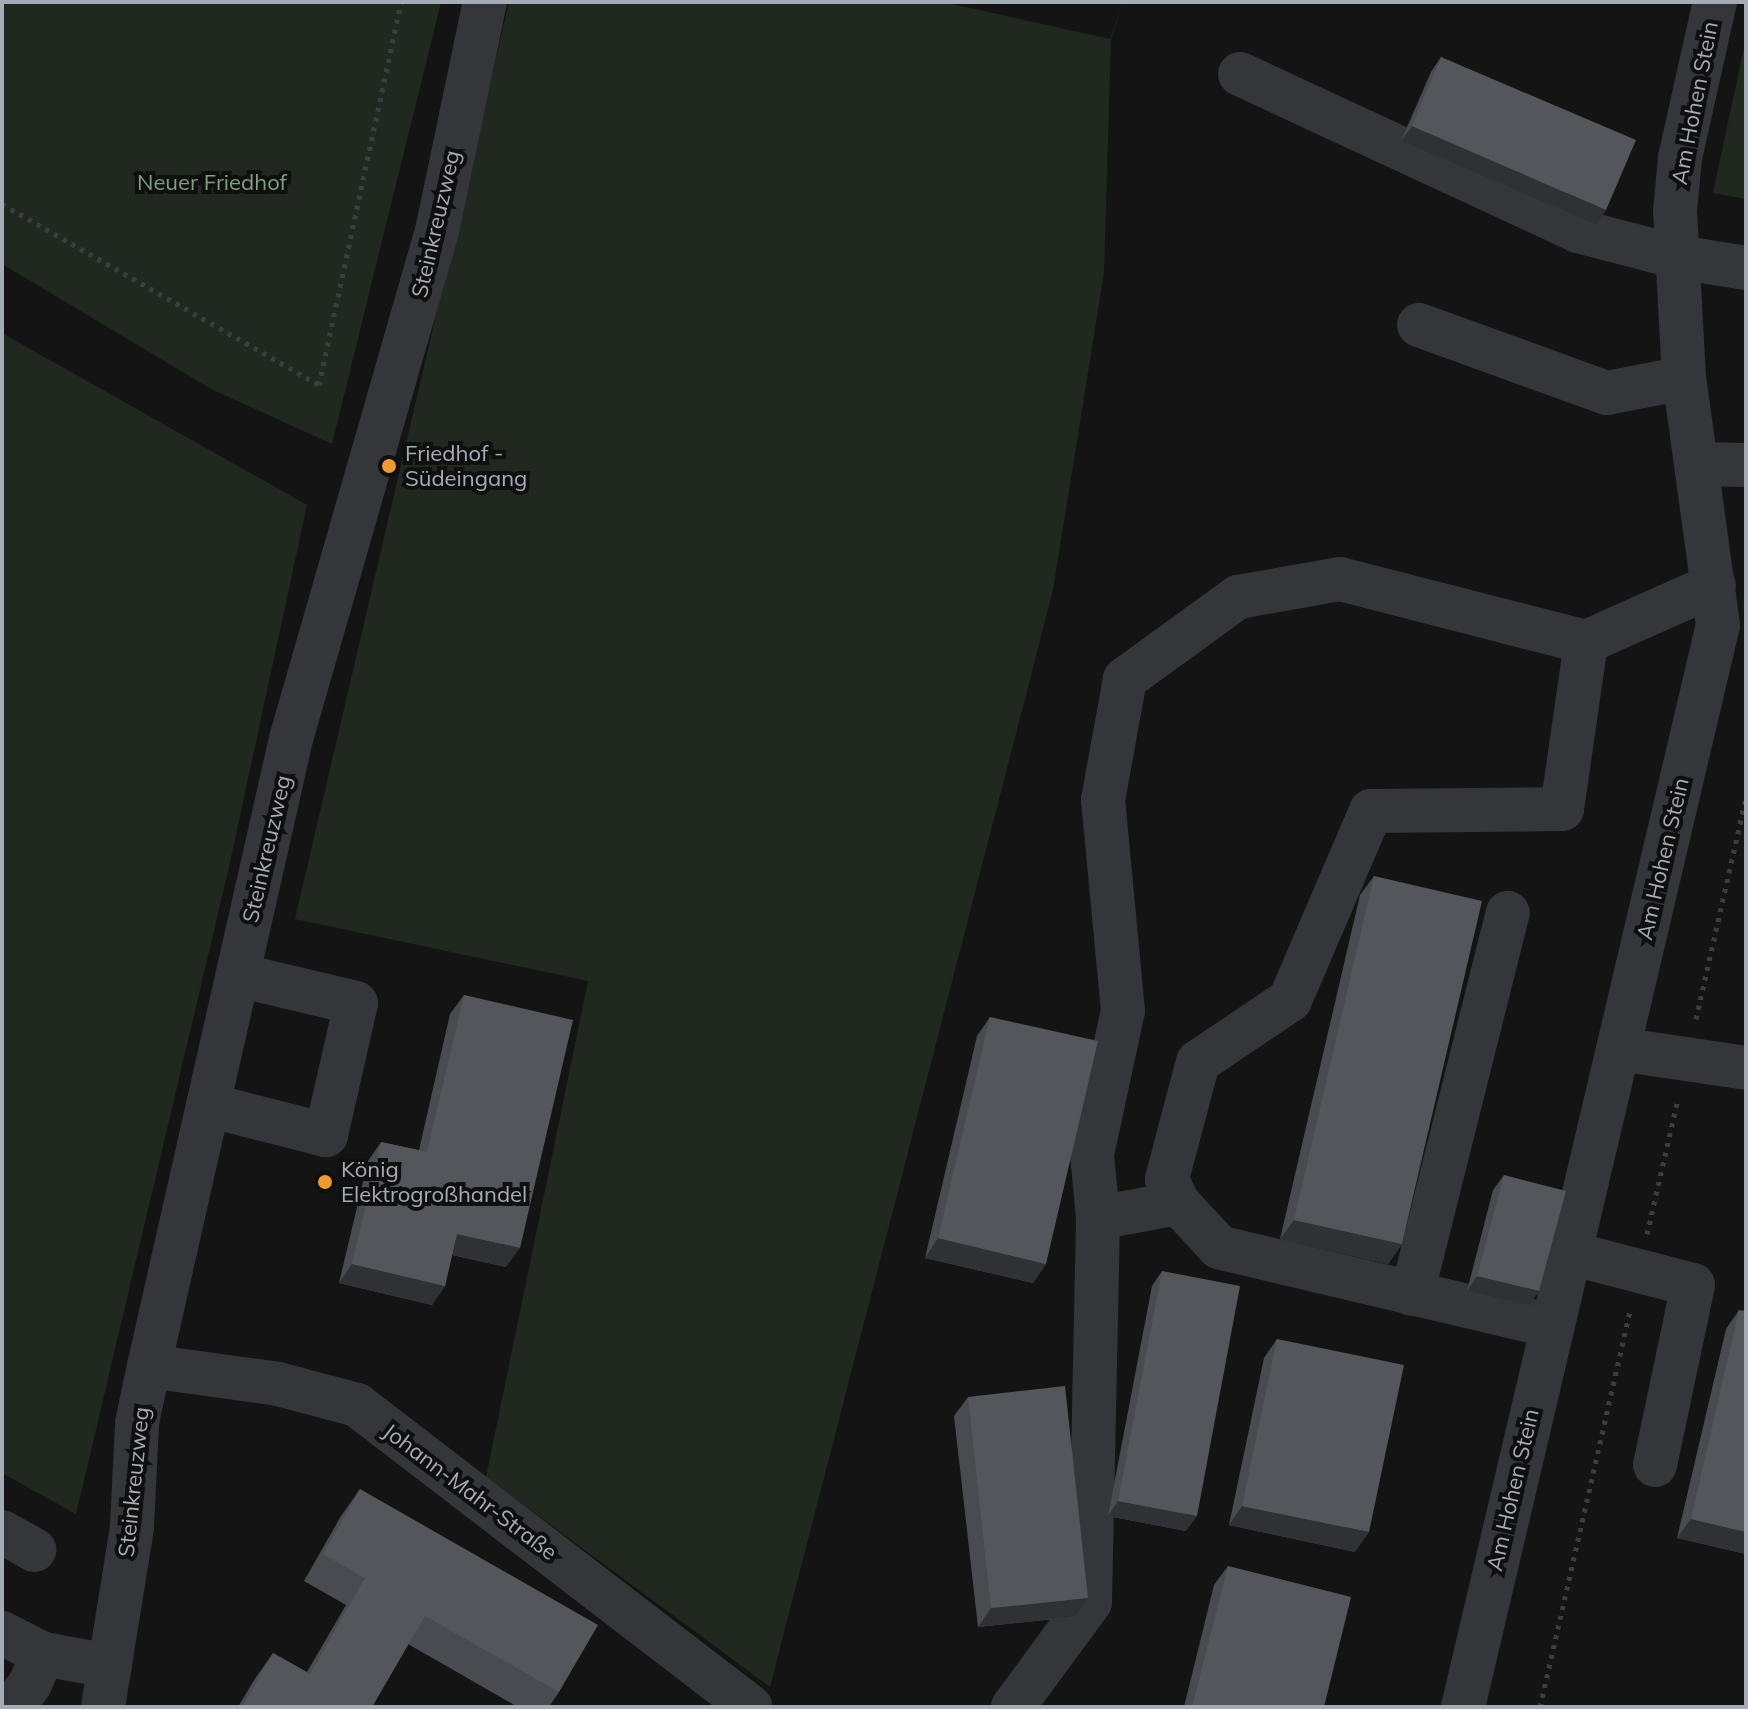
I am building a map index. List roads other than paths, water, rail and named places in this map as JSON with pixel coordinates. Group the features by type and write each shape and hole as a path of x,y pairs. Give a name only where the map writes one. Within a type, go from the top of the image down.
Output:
{"street":[{"name":"Steinkreuzweg","path":"107,1686 132,1527 137,1423 149,1366 291,739 437,231 485,2"},
{"name":"Am Hohen Stein","path":"1463,1707 1618,1049 1726,613 1684,378 1678,257 1680,158 1715,2"},
{"path":"1240,74 1578,231 1678,257 1746,268"},
{"path":"1419,325 1607,393 1684,378"},
{"path":"1698,464 1746,465"},
{"path":"1013,1707 1090,1602 1098,1218 1092,1154 1123,1011 1103,800 1125,679 1238,597 1340,579 1586,642 1726,613"},
{"path":"1552,1326 1219,1247 1178,1203 1167,1179 1198,1062 1290,1000 1371,811 1562,809 1586,642"},
{"path":"1412,1294 1508,913"},
{"path":"208,1105 326,1135 356,1003 238,975"},
{"path":"1618,1049 1746,1068"},
{"path":"1098,1218 1178,1203"},
{"path":"1570,1253 1693,1285 1655,1465"},
{"name":"Johann-Mahr-Straße","path":"149,1366 278,1384 357,1405 751,1707"},
{"path":"2,1633 107,1686"},
{"path":"13,1707 30,1684 43,1654"}],"place":[{"name":"Friedhof - Südeingang","path":"389,466"},
{"name":"König Elektrogroßhandel","path":"325,1182"}],"park label":[{"name":"Neuer Friedhof","path":"212,183"}]}
